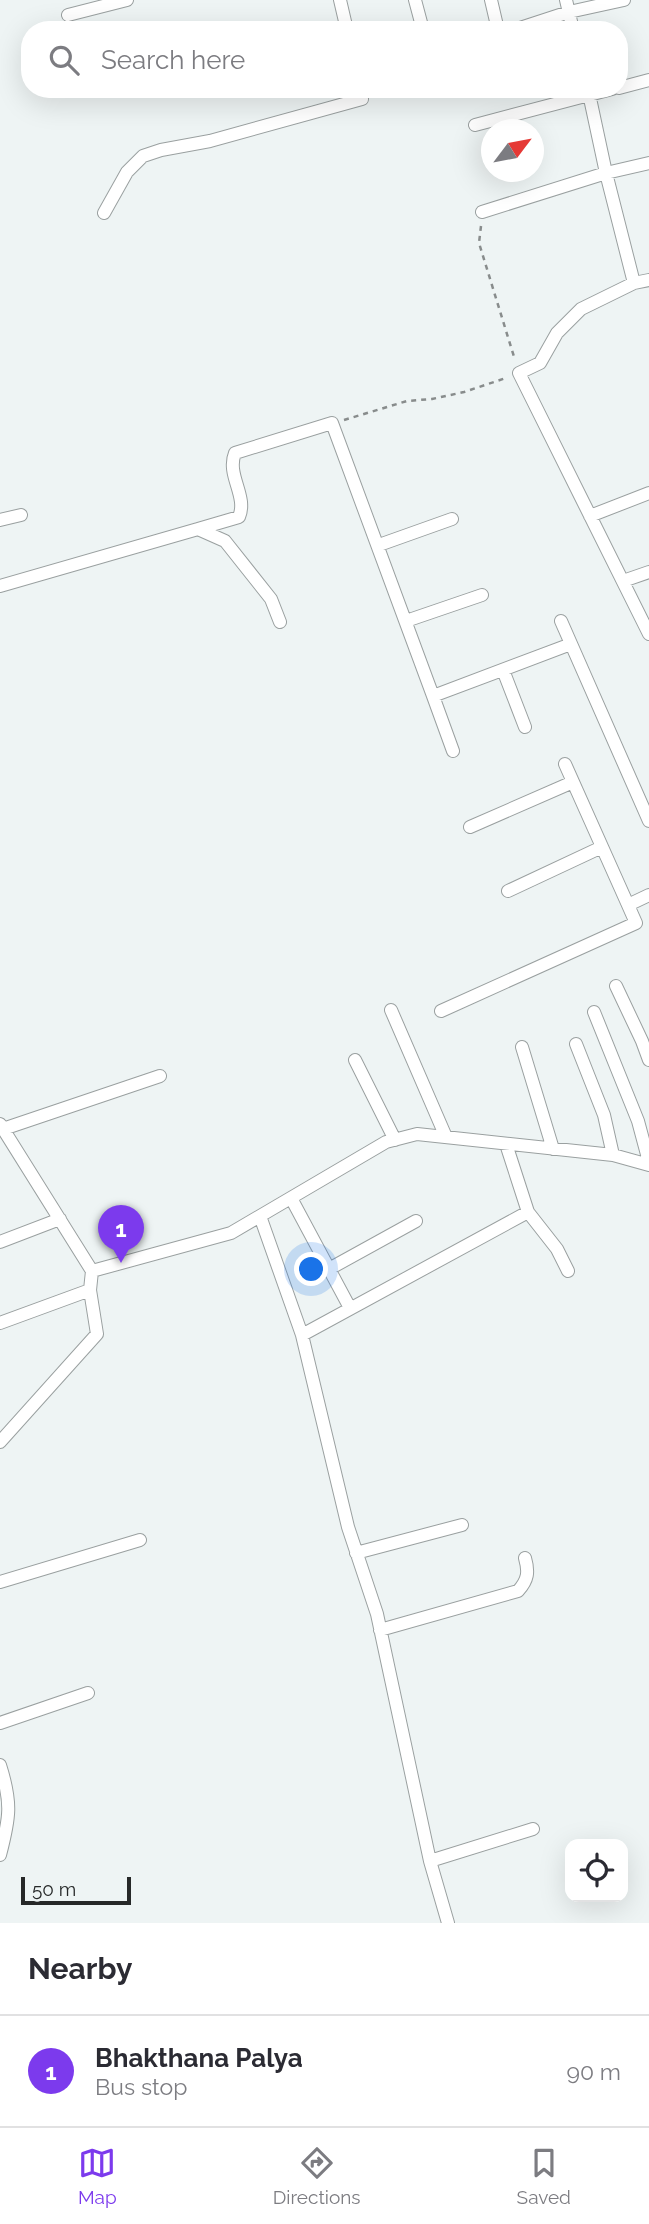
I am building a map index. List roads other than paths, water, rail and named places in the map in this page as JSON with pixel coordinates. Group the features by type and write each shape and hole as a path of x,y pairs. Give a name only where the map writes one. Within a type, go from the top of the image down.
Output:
{"street":[{"path":"68,15 127,0"},
{"path":"340,0 345,21"},
{"path":"415,0 421,21"},
{"path":"491,0 496,21"},
{"path":"534,21 568,6 624,0"},
{"path":"628,86 649,80"},
{"path":"104,214 127,172 143,156 210,141 362,98"},
{"path":"475,125 567,98"},
{"path":"589,98 635,284"},
{"path":"482,212 606,173 649,163"},
{"path":"649,281 635,284 581,309 556,333 540,363 519,373 649,634"},
{"path":"0,586 239,517 243,508 232,469 234,453 332,423 453,751"},
{"path":"590,516 649,493"},
{"path":"0,520 21,515"},
{"path":"379,545 452,519"},
{"path":"198,529 225,541 271,598 280,622"},
{"path":"623,581 649,572"},
{"path":"406,621 482,595"},
{"path":"561,621 649,821"},
{"path":"433,696 571,644"},
{"path":"503,670 525,727"},
{"path":"441,1011 636,923 565,764"},
{"path":"470,827 572,782"},
{"path":"508,891 602,847"},
{"path":"628,905 649,895"},
{"path":"615,986 649,1060"},
{"path":"391,1010 446,1138"},
{"path":"92,1271 231,1233 387,1142 417,1134 613,1155 649,1164 638,1121 594,1012"},
{"path":"576,1044 604,1115 613,1155"},
{"path":"522,1047 553,1149"},
{"path":"355,1060 395,1140"},
{"path":"0,1442 97,1334 90,1290 92,1271 1,1126 160,1076"},
{"path":"506,1144 528,1212 558,1249 568,1271"},
{"path":"291,1198 350,1307"},
{"path":"302,1335 528,1212"},
{"path":"260,1216 302,1335 348,1527 377,1614 430,1861 448,1923"},
{"path":"0,1242 60,1219"},
{"path":"329,1269 416,1221"},
{"path":"0,1323 90,1290"},
{"path":"356,1553 462,1525"},
{"path":"0,1582 140,1540"},
{"path":"380,1630 518,1591 526,1582 528,1570 525,1558"},
{"path":"0,1723 88,1693"},
{"path":"0,1854 8,1826 9,1798 1,1770"},
{"path":"430,1861 533,1829"}],"place":[{"name":"Bhakthana Palya","path":"121,1263"}]}
